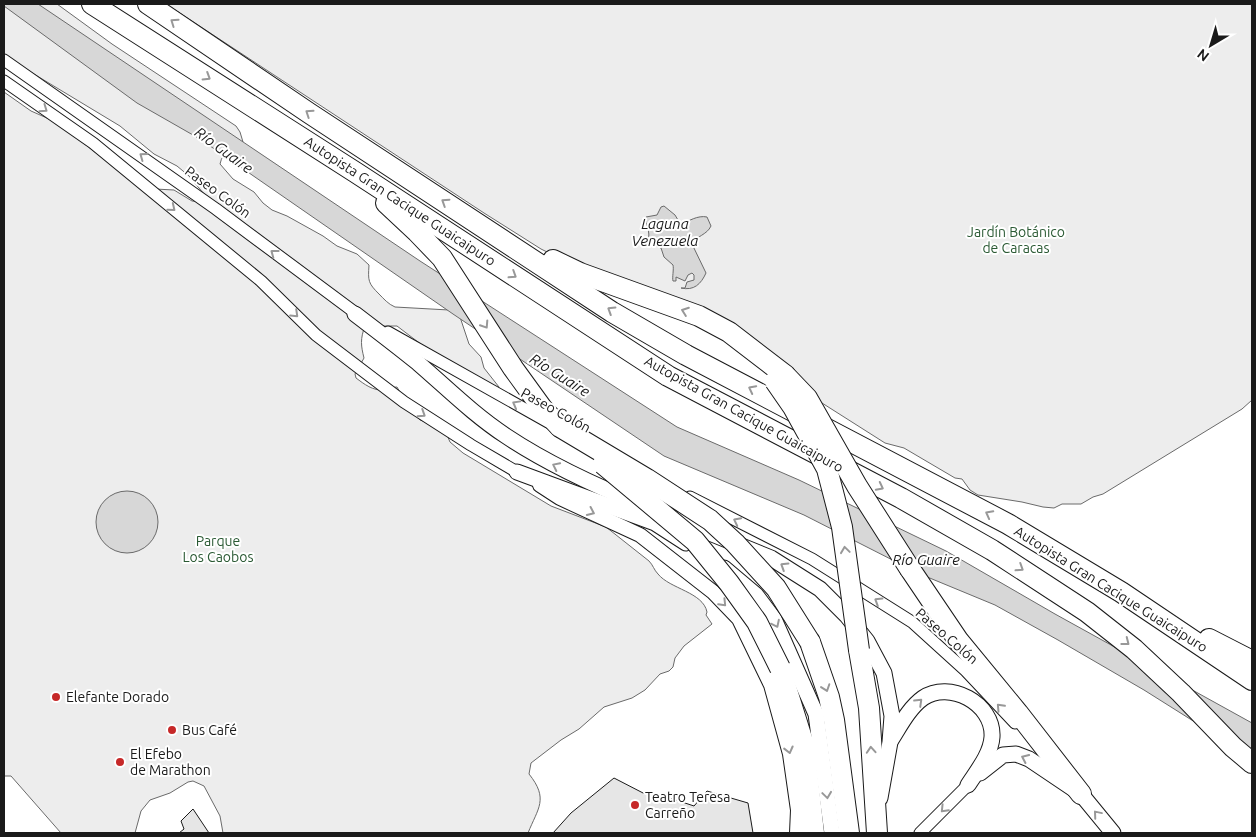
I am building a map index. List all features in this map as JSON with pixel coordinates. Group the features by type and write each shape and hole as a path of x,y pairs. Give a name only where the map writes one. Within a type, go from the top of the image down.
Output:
{"highway":[{"name":"Autopista Gran Cacique Guaicaipuro","path":"92,4 355,172 668,376 901,498 992,550 1088,612 1134,649 1181,693 1233,747 1252,763"},
{"name":"Autopista Gran Cacique Guaicaipuro","path":"148,4 309,113 612,312 686,355 1008,524 1161,618 1252,680"},
{"path":"355,172 442,258 513,368 542,408 560,427 695,541 729,582 757,622 780,668 804,746 814,833"},
{"path":"486,228 580,273 698,316 729,332 780,378 807,398 857,486 958,640 1018,713 1080,794"},
{"path":"780,378 826,469 842,527 869,708 878,833"},
{"path":"560,427 647,479 710,520 735,543 776,588 810,642 829,697 834,720 849,833"},
{"path":"1161,618 1243,655 1252,661"},
{"path":"1233,747 1252,769"}],"main road":[{"path":"354,314 418,364 469,408 505,435 541,458 600,488 771,558 820,589 852,622 867,642 882,667 884,674 892,716 890,742 881,792 878,833"},
{"path":"518,472 655,524 729,572 756,595 774,619 816,714 832,833"},
{"path":"890,742 912,710 925,696 948,692 969,698 987,713 992,724 992,739 988,753 968,784"},
{"path":"968,784 1003,755 1016,754 1029,758 1080,794 1113,833"}],"street":[{"name":"Paseo Colón","path":"4,60 209,204 354,314 602,452 812,558 912,622 966,671 1080,794"},
{"path":"4,80 100,149 261,281 316,335 389,391 471,445 560,498 640,535 713,592 739,619 771,685 790,754 798,810 797,833"},
{"path":"920,833 968,784"}],"green space":[{"name":"Parque Los Caobos","path":"57,4 112,44 236,126 243,142 226,153 221,159 220,164 233,179 254,192 272,210 287,216 337,246 357,254 369,265 371,284 384,300 395,307 449,310 460,317 469,344 481,357 484,368 499,387 497,391 443,361 397,326 365,326 362,335 364,358 355,374 356,378 369,387 376,389 384,390 397,387 410,410 420,420 429,423 447,435 450,442 463,453 551,506 606,527 649,561 663,579 693,595 704,605 707,612 706,615 712,624 684,646 675,658 673,667 669,671 660,674 645,690 632,698 604,707 579,729 531,763 529,774 539,790 540,804 528,833 223,833 220,816 204,786 193,781 170,793 150,800 141,811 135,833 61,833 11,776 4,776 4,92 31,111 56,122 130,179 155,189 174,190 192,201 201,202 204,198 204,194 189,176 177,166 154,154 120,126 4,56 4,5"},
{"name":"Jardín Botánico de Caracas","path":"166,4 1252,4 1252,400 1242,409 1103,494 1081,504 1062,504 1054,508 978,495 970,490 962,479 955,478 904,448 885,443 822,403 800,385 795,374 541,249"}],"water":[{"name":"Río Guaire","path":"4,4 38,4 420,261 677,427 799,480 946,551 1055,614 1252,723 1252,758 1144,690 995,605 920,574 804,515 664,456 453,314 200,139 137,103 4,6"},
{"name":"Laguna Venezuela","path":"664,206 675,215 681,225 693,219 707,217 711,226 692,244 706,273 696,286 686,289 681,288 685,288 687,282 694,280 692,273 688,275 685,281 676,277 676,281 673,281 673,265 664,257 661,248 650,244 646,240 648,240 649,234 646,217 657,215 661,207"},
{"path":"121,491 133,491 149,500 156,510 158,522 156,534 149,544 133,553 121,553 110,548 101,539 96,528 96,516 101,505 110,496"}],"building":[{"name":"Teatro Teresa Carreño","path":"614,778 645,794 664,796 694,806 707,791 748,803 753,833 553,833 571,813"},
{"path":"193,809 209,833 179,833 184,829 181,821"}],"place":[{"name":"Elefante Dorado","path":"56,697"},
{"name":"Bus Café","path":"172,730"},
{"name":"El Efebo de Marathon","path":"120,762"},
{"name":"Teatro Teresa Carreño","path":"635,805"}]}
